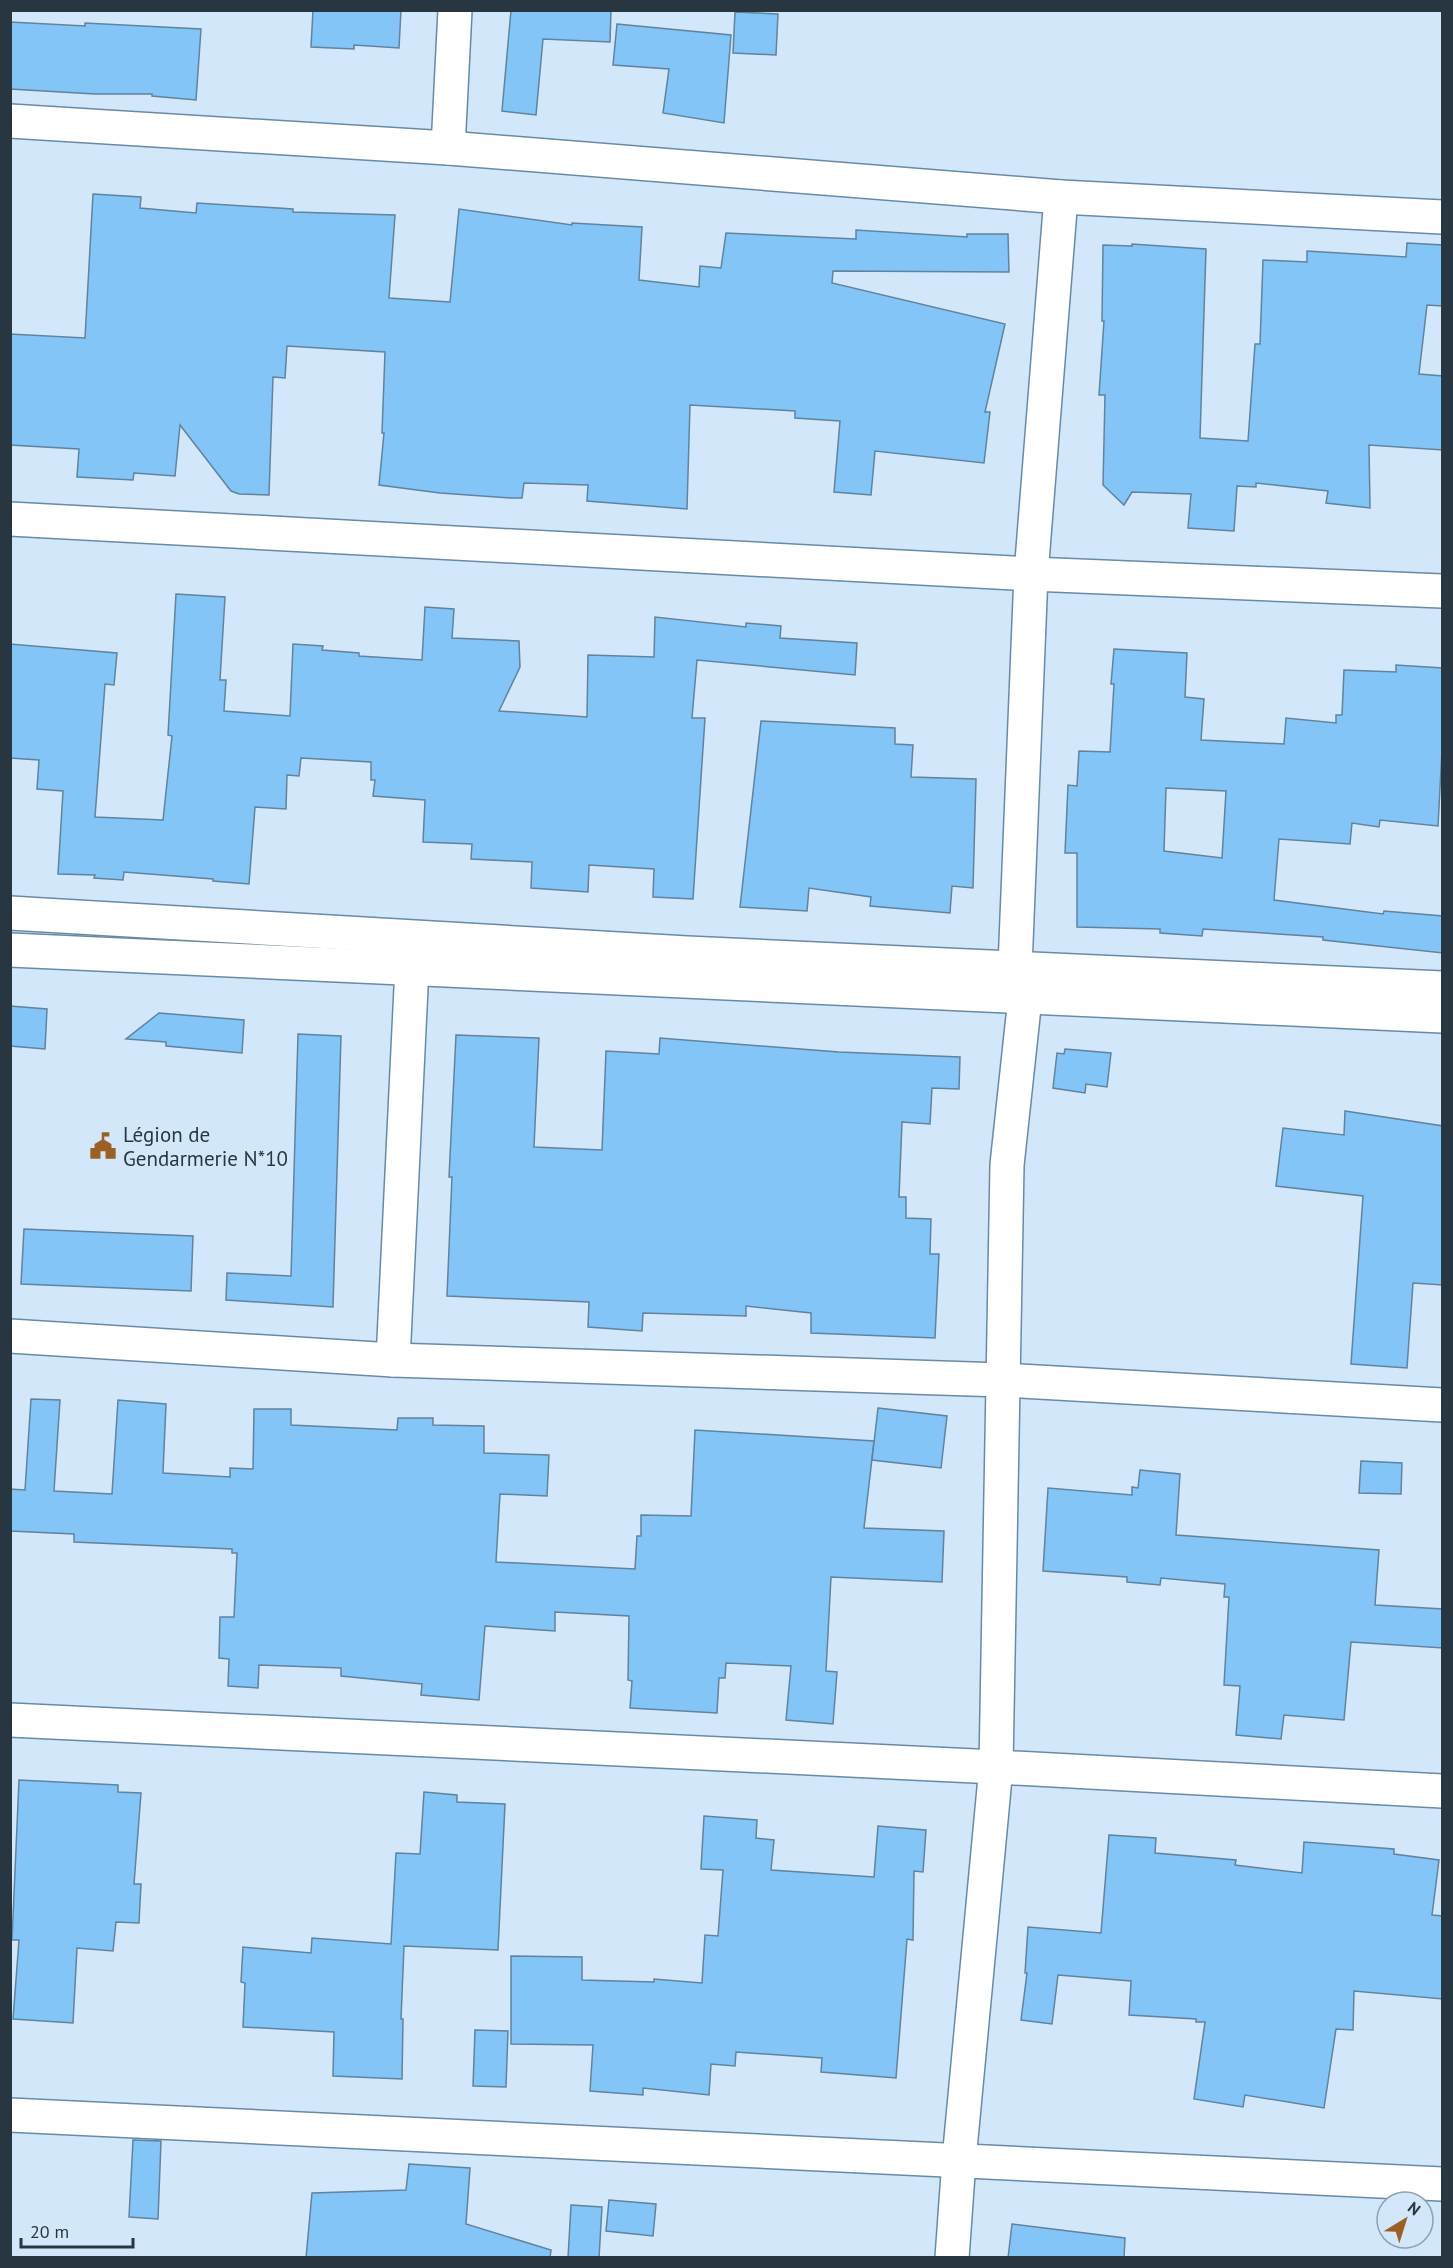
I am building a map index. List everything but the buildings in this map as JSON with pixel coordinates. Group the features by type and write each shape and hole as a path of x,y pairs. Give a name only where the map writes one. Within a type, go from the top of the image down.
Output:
{"street":[{"path":"448,148 455,10"},
{"path":"10,121 448,148 1061,196 1443,217"},
{"path":"1015,967 1031,574 1061,196"},
{"path":"10,519 1031,574 1443,591"},
{"path":"10,913 675,952 1443,988"},
{"path":"10,950 1443,1016"},
{"path":"393,1360 412,967"},
{"path":"952,2258 996,1767 1007,1165 1025,998"},
{"path":"10,1336 393,1360 1002,1380 1443,1405"},
{"path":"10,1720 996,1767 1443,1791"},
{"path":"10,2115 1443,2184"}],"place":[{"name":"Légion de Gendarmerie N*10","path":"103,1146"}]}
